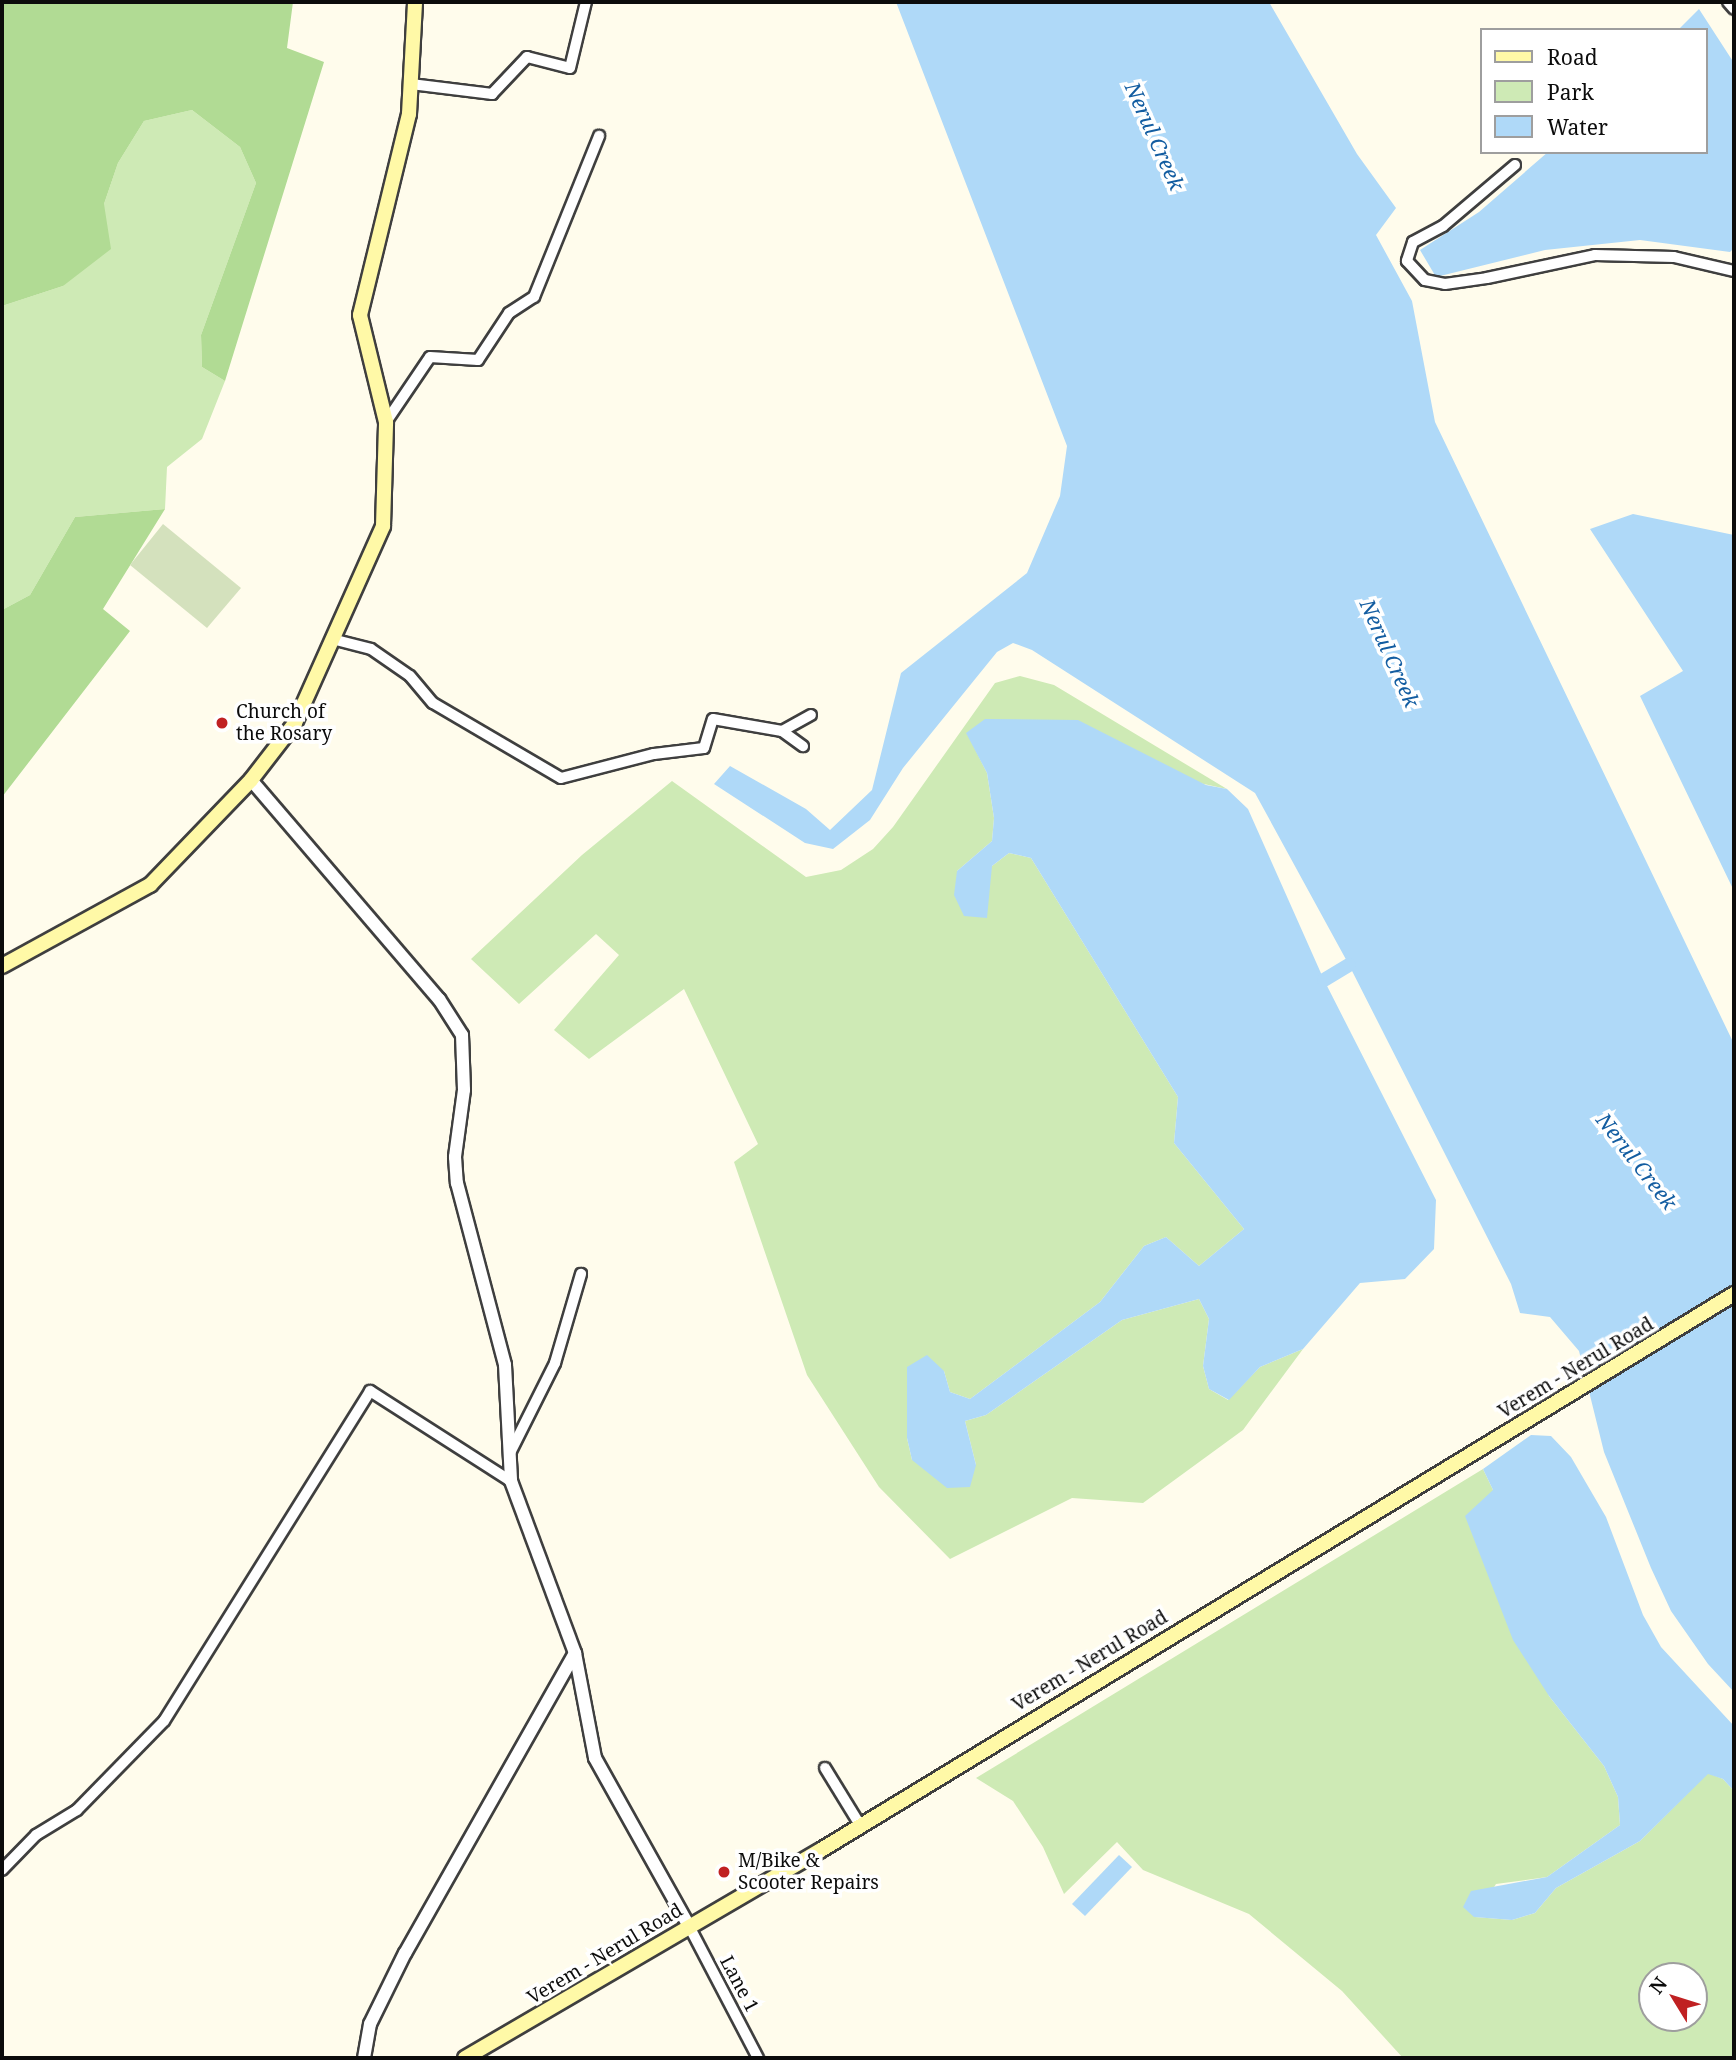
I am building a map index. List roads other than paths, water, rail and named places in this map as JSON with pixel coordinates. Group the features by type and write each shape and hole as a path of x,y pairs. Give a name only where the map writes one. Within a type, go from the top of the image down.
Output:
{"main road":[{"path":"2,967 150,885 251,780 295,723 383,526 386,422 360,315 409,114 415,2"},
{"name":"Verem - Nerul Road","path":"465,2058 860,1825 1734,1294"}],"street":[{"path":"411,84 492,94 527,57 570,68 586,2"},
{"path":"1728,2 1734,9"},
{"path":"386,422 430,356 478,360 509,313 534,298 599,136"},
{"path":"1515,165 1443,226 1413,242 1407,261 1425,280 1445,284 1487,278 1595,255 1674,257 1734,271"},
{"path":"332,639 372,649 410,676 433,703 561,778 654,754 704,748 713,719 782,731 803,746"},
{"path":"782,731 811,715"},
{"path":"251,780 439,999 462,1035 464,1090 455,1157 457,1183 506,1365 507,1460 511,1481 575,1653 595,1758 689,1926"},
{"path":"507,1460 555,1363 581,1274"},
{"path":"2,1870 36,1835 77,1810 164,1721 370,1391 511,1481"},
{"path":"364,2058 370,2024 405,1953 575,1653"},
{"path":"825,1768 860,1825"},
{"name":"Lane 1","path":"689,1926 758,2058"}],"water":[{"name":"Nerul Creek","path":"896,2 1269,2 1357,154 1396,208 1376,235 1412,301 1435,422 1734,1044 1734,1692 1708,1664 1671,1611 1651,1568 1604,1452 1579,1351 1550,1317 1520,1313 1511,1284 1349,965 1255,793 1032,650 1013,643 997,652 903,768 870,820 833,849 805,843 714,784 730,766 806,809 830,830 872,790 901,673 1027,573 1060,496 1067,446"},
{"path":"1699,9 1734,63 1734,248 1730,252 1640,240 1545,250 1436,277 1420,250 1479,212 1546,154 1708,154 1708,28 1680,28"},
{"path":"1633,514 1734,535 1734,891 1640,696 1683,671 1590,529"},
{"path":"985,719 1078,720 1206,785 1227,789 1248,809 1324,980 1436,1200 1434,1249 1405,1279 1360,1283 1303,1349 1260,1367 1229,1400 1209,1389 1203,1366 1209,1319 1199,1299 1122,1320 986,1415 965,1421 976,1465 970,1487 947,1488 912,1460 907,1438 907,1367 927,1355 944,1371 950,1392 970,1399 1100,1302 1144,1246 1166,1237 1199,1266 1244,1229 1174,1143 1178,1097 1031,858 1009,853 992,866 987,918 964,916 954,895 957,871 992,841 994,818 987,773 966,733"},
{"path":"1531,1435 1551,1436 1571,1457 1606,1517 1643,1615 1661,1647 1734,1726 1734,1791 1723,1779 1708,1774 1640,1841 1556,1888 1535,1913 1512,1920 1474,1917 1463,1907 1471,1891 1547,1877 1620,1825 1618,1797 1604,1766 1549,1696 1513,1640 1465,1516 1493,1490 1483,1469"},
{"path":"1119,1855 1132,1867 1085,1916 1072,1904"}],"waterway":[{"path":"1324,980 1349,965"}],"place":[{"name":"Church of the Rosary","path":"222,723"},
{"name":"M/Bike & Scooter Repairs","path":"724,1872"}]}
